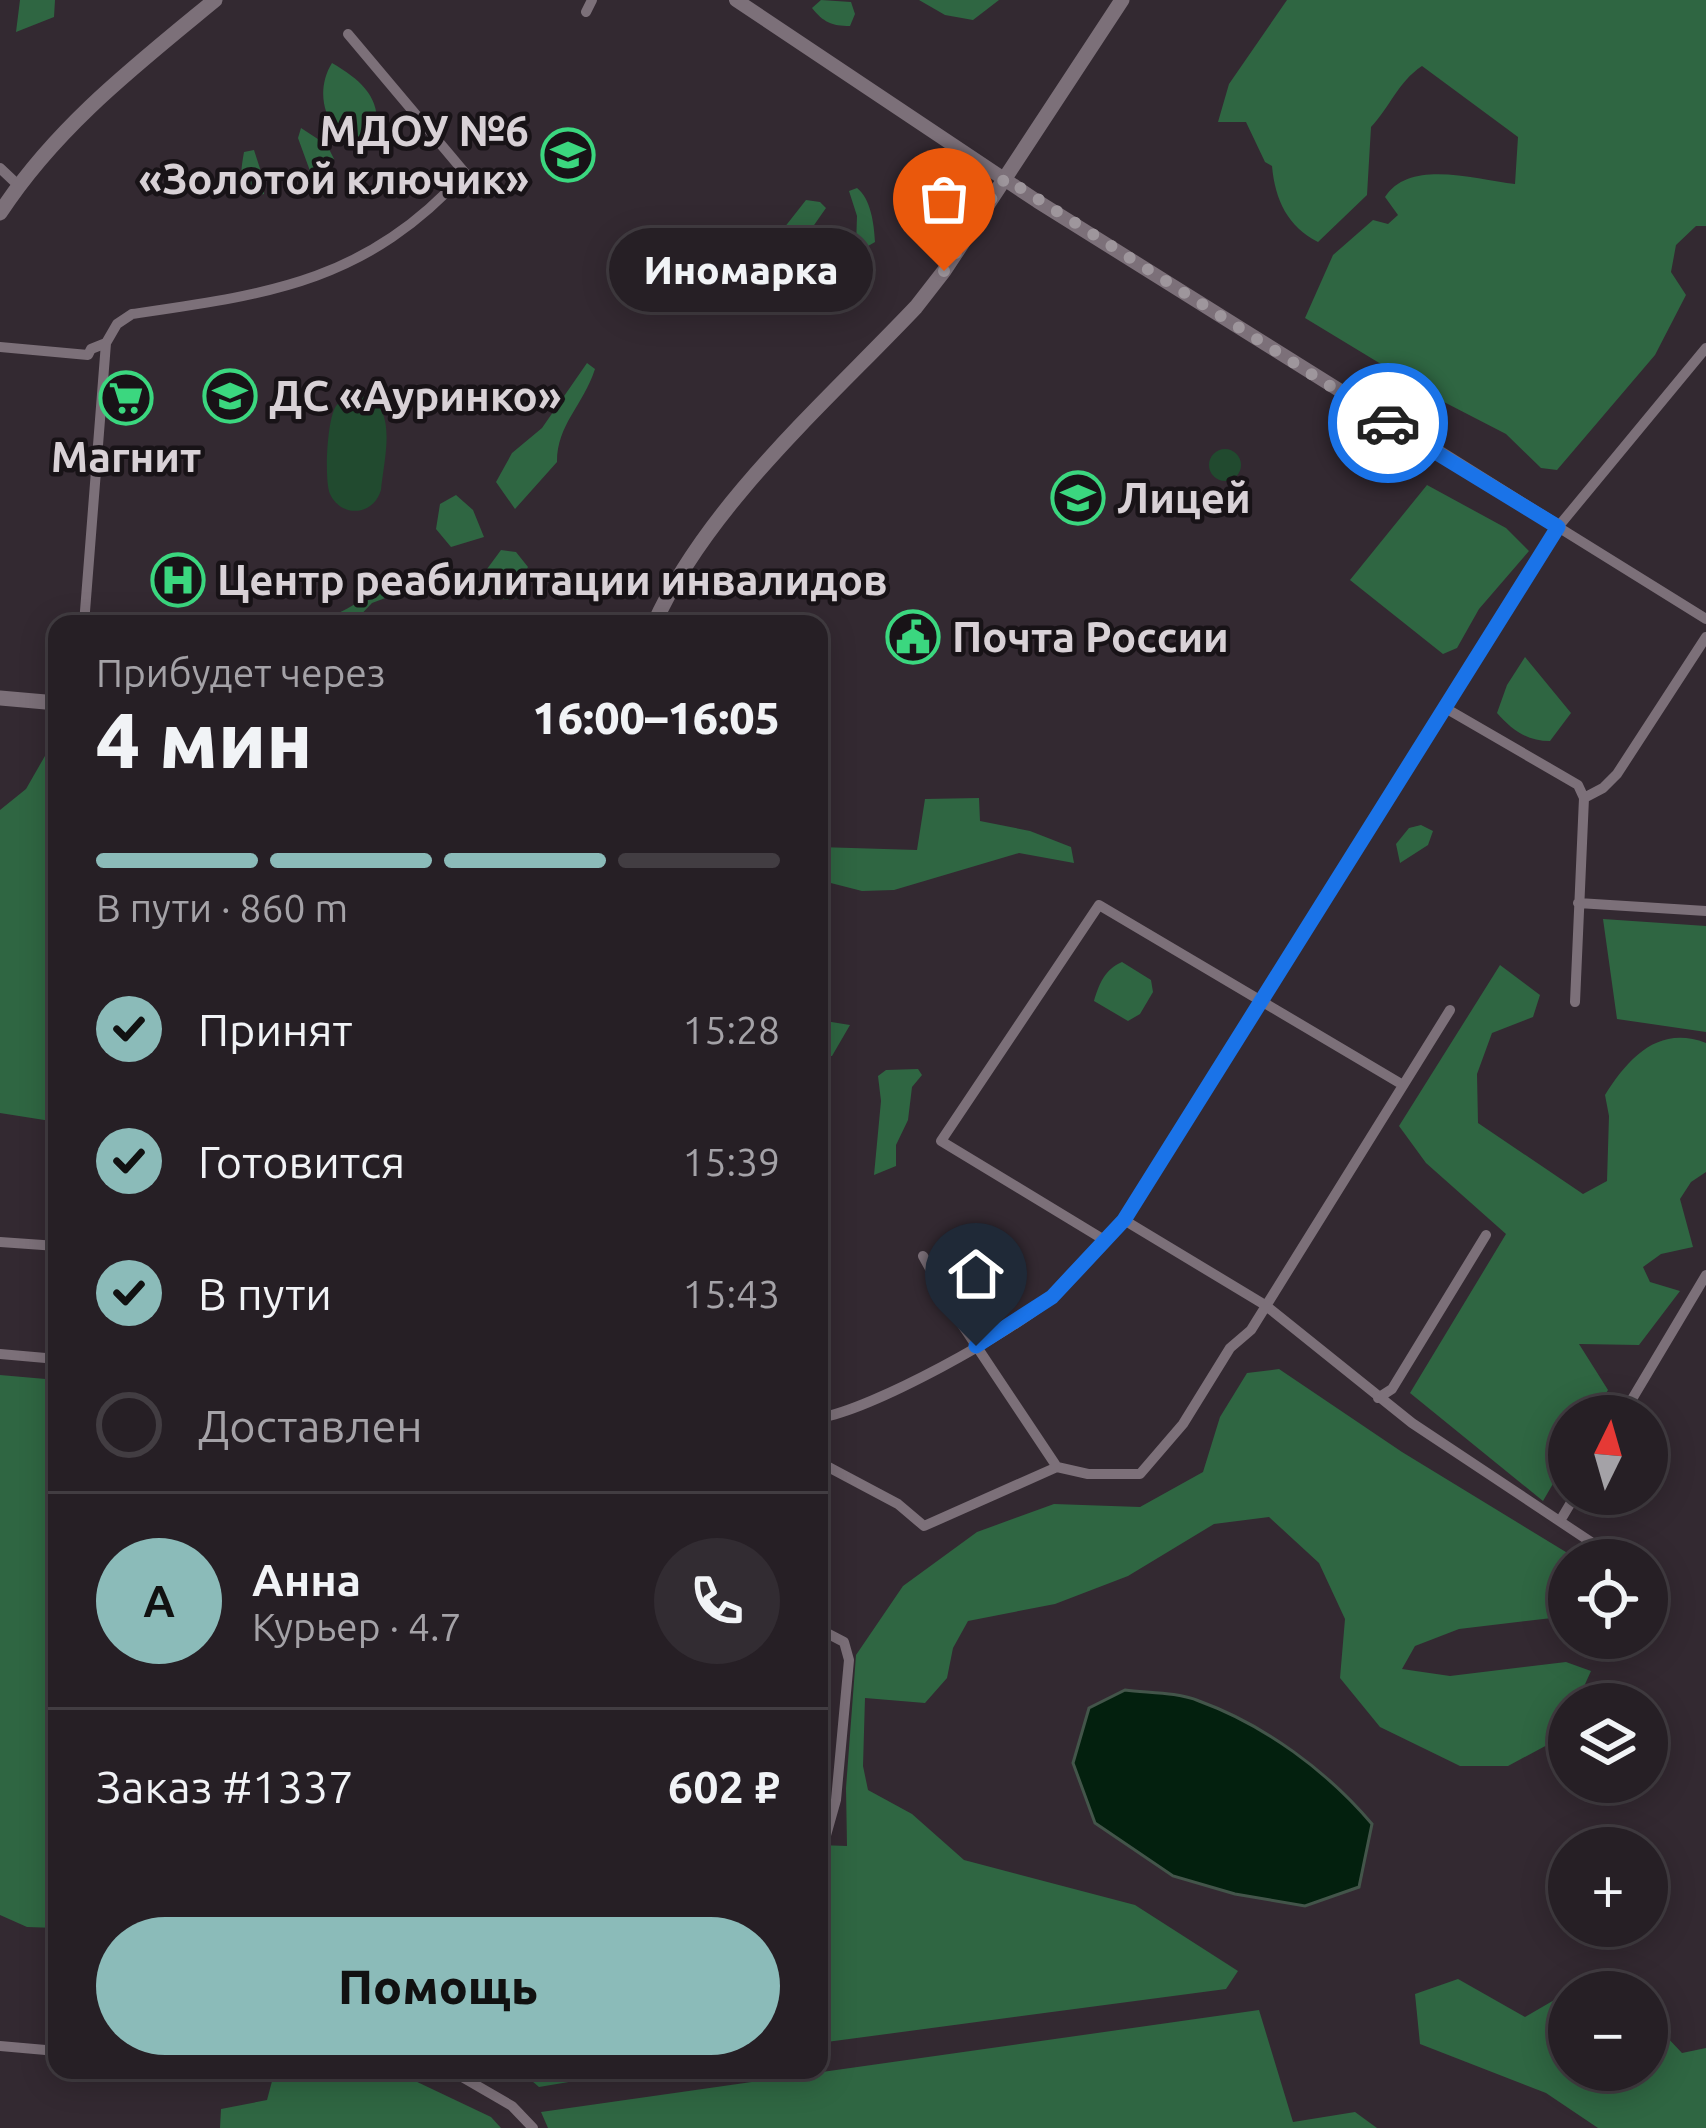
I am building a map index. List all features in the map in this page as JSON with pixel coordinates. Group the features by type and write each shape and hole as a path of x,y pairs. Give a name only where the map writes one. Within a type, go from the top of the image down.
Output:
{"main road":[{"path":"0,213 18,185 82,112 214,0"},
{"path":"659,615 683,569 722,514 916,307 1122,0"},
{"path":"0,698 48,703"}],"street":[{"path":"736,0 1277,354 1706,619"},
{"path":"85,615 106,343 117,324 131,314 273,291 345,263 400,235 465,173 348,34"},
{"path":"0,168 18,185"},
{"path":"0,347 88,355 96,345 106,343"},
{"path":"828,1417 850,1413 976,1346 1052,1297 1124,1220 1558,527 1706,348"},
{"path":"1584,798 1617,774 1706,638"},
{"path":"1448,709 1578,785 1584,798 1575,1002"},
{"path":"1578,903 1706,911"},
{"path":"1106,1241 941,1142 1099,904 1403,1085"},
{"path":"828,1467 898,1504 924,1526 1057,1467 1088,1474 1140,1474 1183,1424 1230,1348 1251,1330 1450,1010"},
{"path":"1124,1220 1265,1305 1378,1397 1587,1539"},
{"path":"1378,1397 1392,1389 1486,1235"},
{"path":"0,1242 48,1245"},
{"path":"923,1256 1057,1467"},
{"path":"1635,1395 1706,1275"},
{"path":"0,1354 48,1358"},
{"path":"1560,1521 1564,1515"},
{"path":"828,1634 844,1642 849,1660 836,1800 828,1826"},
{"path":"0,2045 48,2050"},
{"path":"466,2079 512,2106 533,2128"}],"shaded area":[{"path":"352,395 378,405 386,430 381,490 372,505 357,511 335,502 327,476 333,413"},
{"path":"1225,449 1236,454 1241,465 1236,476 1225,481 1214,476 1209,465 1214,454"},
{"path":"1125,1690 1182,1696 1224,1711 1271,1736 1315,1768 1372,1824 1359,1887 1305,1906 1235,1894 1173,1876 1095,1823 1073,1763 1089,1708"}],"green space":[{"path":"20,0 55,0 54,17 16,32"},
{"path":"821,0 851,2 855,14 850,26 820,17 812,8"},
{"path":"919,0 999,0 973,20 945,15"},
{"path":"1287,0 1706,0 1706,226 1696,226 1676,245 1671,272 1686,295 1655,355 1557,470 1541,468 1506,434 1305,318 1333,255 1373,220 1388,224 1398,215 1385,197 1396,185 1445,174 1515,184 1518,137 1422,66 1371,127 1367,195 1318,242 1285,211 1272,166 1265,162 1246,122 1218,122 1229,84"},
{"path":"332,63 370,95 377,116 375,143 347,138 329,118 323,91"},
{"path":"301,128 327,145 334,159 331,170 310,171 298,138"},
{"path":"254,150 264,194 247,197 243,158 244,152"},
{"path":"857,188 869,205 875,235 875,242 863,249 856,246 857,216 849,191"},
{"path":"806,200 826,208 798,248 784,246 784,228"},
{"path":"714,229 729,248 727,264 713,286 699,284 692,246"},
{"path":"587,363 595,369 561,437 557,462 515,509 496,482 512,453 542,428"},
{"path":"1427,485 1506,528 1529,551 1479,609 1457,648 1443,654 1350,580"},
{"path":"456,495 473,510 484,537 451,547 436,529 440,504"},
{"path":"501,550 516,552 528,567 508,600 492,596 487,569"},
{"path":"397,583 404,591 372,603 361,615 333,615 338,613"},
{"path":"1525,657 1571,713 1550,741 1520,733 1497,713"},
{"path":"48,751 48,1121 0,1113 0,810 26,789"},
{"path":"979,798 980,821 1030,831 1071,847 1074,863 1019,853 894,890 862,891 828,882 828,847 917,850 925,799"},
{"path":"1421,825 1433,831 1428,845 1400,863 1396,844 1409,828"},
{"path":"1603,919 1706,926 1706,1032 1617,1019"},
{"path":"1122,962 1151,980 1153,992 1140,1014 1128,1021 1094,1001 1104,978"},
{"path":"1500,965 1540,995 1533,1017 1492,1033 1477,1074 1478,1123 1583,1194 1607,1181 1605,1095 1624,1068 1660,1042 1674,1038 1706,1043 1706,1172 1691,1182 1680,1199 1693,1247 1661,1254 1643,1267 1650,1282 1680,1291 1639,1345 1579,1344 1608,1390 1605,1395 1548,1395 1548,1492 1543,1501 1410,1393 1506,1234 1426,1163 1399,1126"},
{"path":"828,1021 850,1025 828,1056"},
{"path":"918,1069 922,1075 912,1087 908,1120 896,1145 896,1166 874,1175 881,1101 878,1076 886,1070"},
{"path":"1279,1369 1402,1452 1548,1541 1548,1618 1459,1629 1415,1646 1402,1669 1450,1676 1566,1662 1591,1671 1586,1683 1548,1683 1548,1745 1508,1766 1460,1766 1380,1727 1340,1678 1345,1619 1319,1563 1269,1517 1214,1524 1128,1576 1055,1604 968,1621 953,1648 947,1678 925,1703 865,1698 863,1766 868,1790 912,1814 964,1860 1135,1905 1238,1971 1226,1989 828,2042 828,1845 847,1846 846,1788 856,1655 903,1586 977,1532 1054,1504 1140,1507 1203,1472 1220,1417 1247,1373"},
{"path":"0,1375 48,1379 48,1928 27,1927 0,1915"},
{"path":"1458,1979 1525,2017 1548,2004 1548,2091 1668,2091 1668,2038 1682,2053 1706,2048 1706,2128 1598,2128 1546,2093 1420,2044 1415,1994"},
{"path":"1259,2010 1293,2122 1355,2112 1377,2128 548,2128 541,2112 773,2079 828,2079 828,2071"},
{"path":"273,2079 411,2079 491,2117 501,2128 220,2128 221,2109 267,2100"},
{"path":"530,2079 587,2079 539,2087"}],"way so far":[{"path":"944,271 1005,178 1388,423"}],"place":[{"name":"МДОУ №6 «Золотой ключик»","path":"568,155"},
{"name":"Иномарка","path":"944,271"},
{"name":"ДС «Ауринко»","path":"230,396"},
{"name":"Магнит","path":"126,398"},
{"name":"Лицей","path":"1078,498"},
{"name":"Центр реабилитации инвалидов","path":"178,580"},
{"name":"Почта России","path":"913,637"}],"route":[{"path":"976,1346 1052,1297 1124,1220 1558,527 1388,423"}]}
